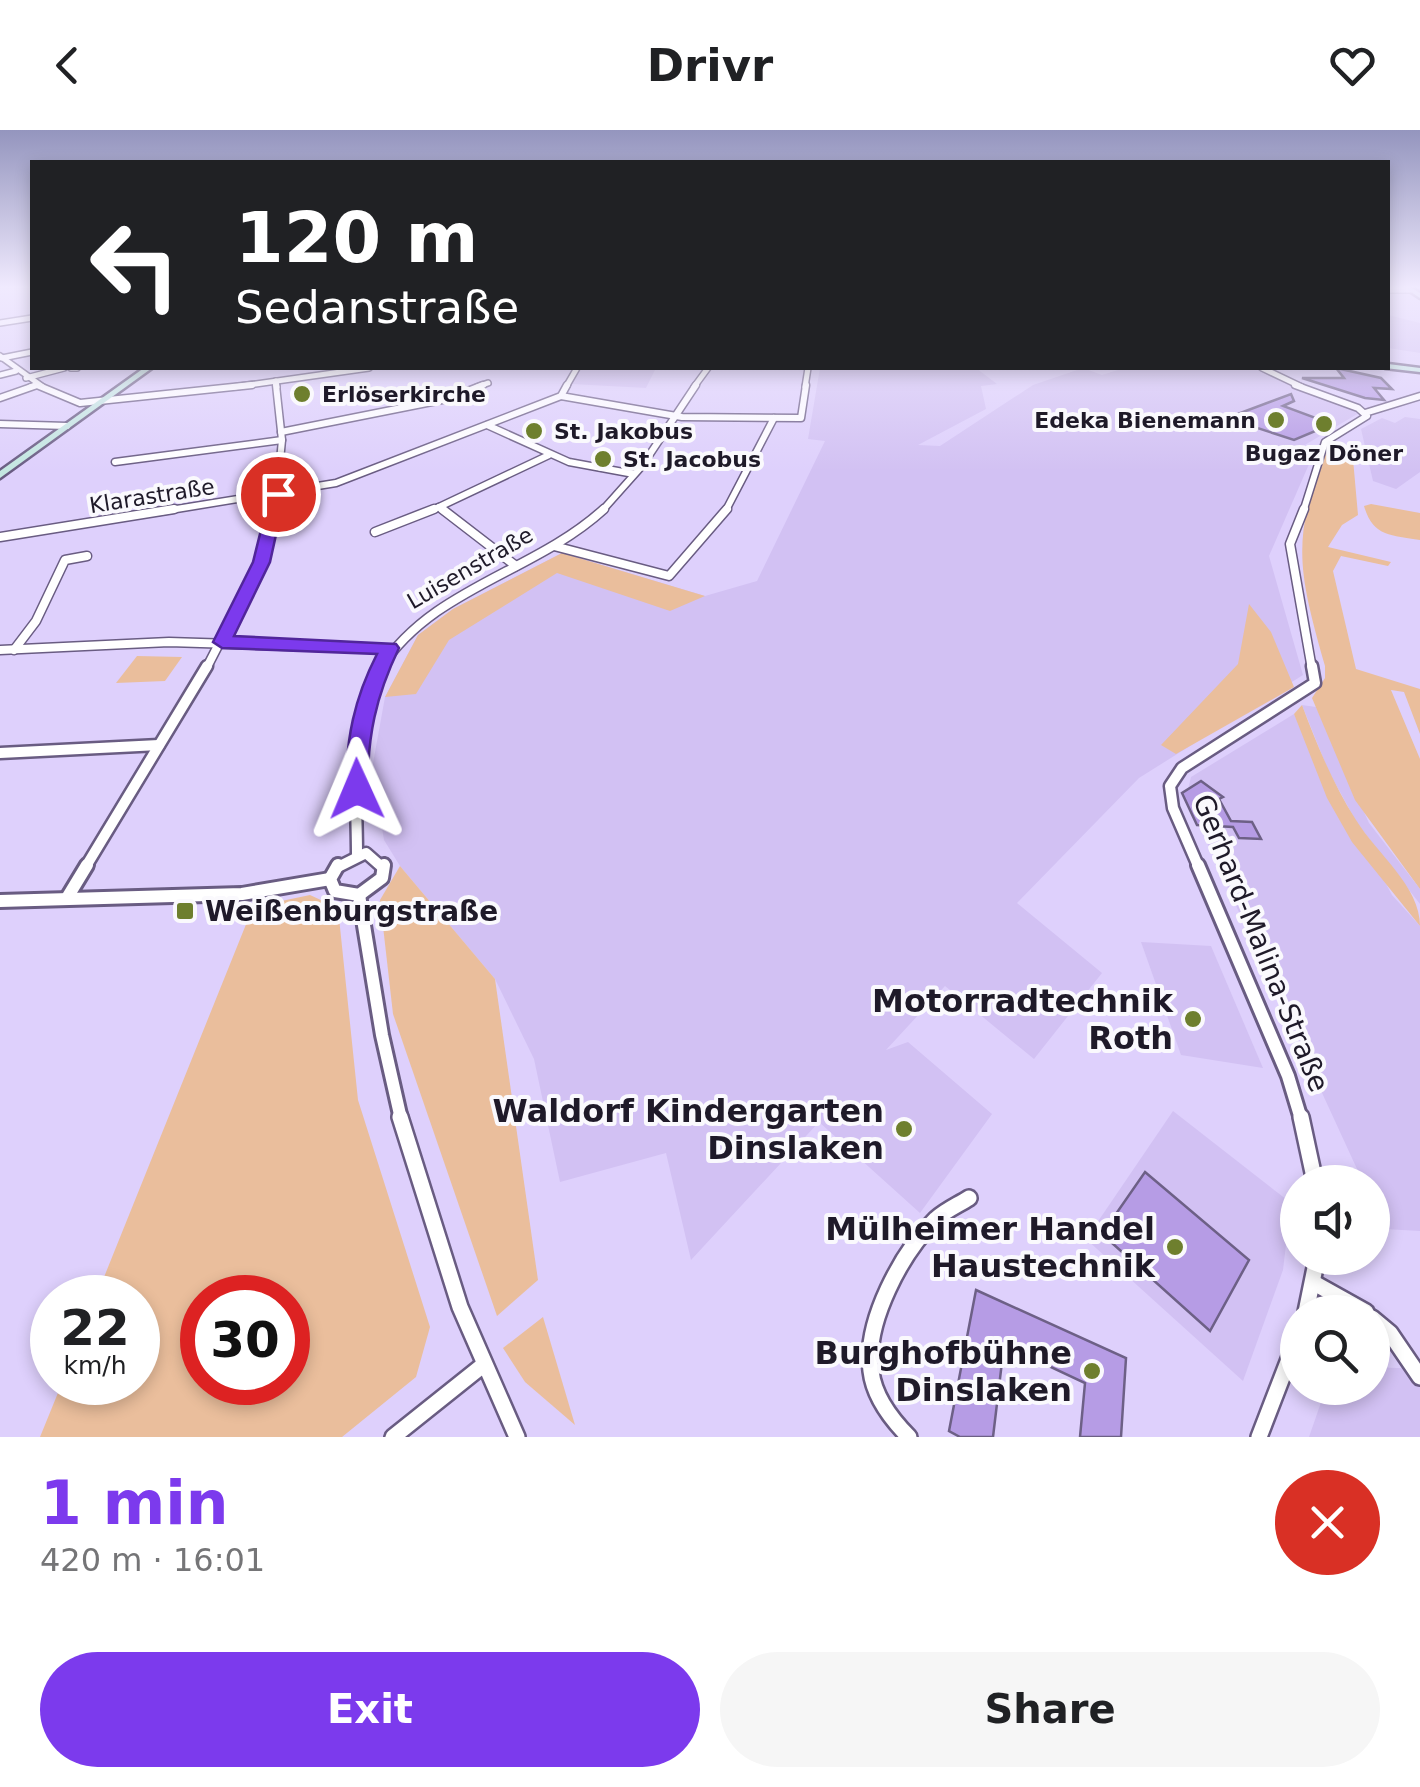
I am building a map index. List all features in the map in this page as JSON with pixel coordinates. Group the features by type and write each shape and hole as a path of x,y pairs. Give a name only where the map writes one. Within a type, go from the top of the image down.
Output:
{"main road":[{"path":"1390,366 1420,370"},
{"path":"0,475 145,370"}],"street":[{"path":"1,357 30,352"},
{"path":"1,357 26,378 74,402 100,403 355,370"},
{"path":"26,378 56,370"},
{"path":"576,370 561,396 675,414 774,418 800,418 808,370"},
{"name":"Luisenstraße","path":"357,854 356,739 368,694 390,648 433,610 554,546 596,516 634,474 707,370"},
{"path":"1264,370 1366,412"},
{"path":"0,375 16,371"},
{"path":"67,898 222,642 262,562 278,494 282,436 276,381"},
{"path":"115,462 282,436 446,399 488,383"},
{"path":"0,398 38,384"},
{"name":"Klarastraße","path":"0,537 336,483 561,396"},
{"name":"Gerhard-Malina-Straße","path":"1313,1165 1288,1076 1173,808 1170,786 1182,768 1315,683 1290,544 1325,442 1364,420 1366,412 1382,412 1420,396"},
{"path":"554,546 668,576 730,506 774,418"},
{"path":"0,424 67,426"},
{"path":"486,424 584,467 634,474"},
{"path":"375,532 550,455"},
{"path":"439,506 516,566"},
{"path":"14,650 36,621 65,560 87,556"},
{"path":"0,650 222,642 390,648"},
{"path":"0,753 159,744"},
{"path":"0,901 242,894 330,879 342,861 357,854 374,854 384,864 382,878 359,894 335,891 330,879"},
{"path":"359,894 389,1084 428,1218 482,1366 517,1437"},
{"path":"909,1437 888,1417 870,1365 880,1320 898,1271 937,1218 969,1198"},
{"path":"1311,1295 1315,1275"},
{"path":"1314,1283 1336,1295"},
{"path":"1390,1333 1420,1377"},
{"path":"393,1437 482,1366"},
{"path":"1259,1437 1280,1383"}],"shaded area":[{"path":"581,370 655,370 646,388 572,384"},
{"path":"820,370 979,370 997,384 981,386 986,409 918,445 940,446 1033,385 1077,370 1102,375 1118,370 1261,370 1359,413 1298,449 1313,455 1269,556 1303,675 1139,778 1017,903 1102,973 1034,1059 945,986 886,1050 908,1042 992,1114 920,1213 819,1122 691,1260 666,1153 560,1182 534,1059 495,979 400,866 384,840 372,769 385,697 418,635 453,609 562,553 705,596 757,581 825,441 808,439"},
{"path":"1405,417 1420,419 1420,472 1396,489 1373,481 1361,429 1382,418 1395,423"},
{"path":"1332,440 1352,448 1358,515 1342,525 1328,547 1391,562 1388,566 1341,556 1333,571 1356,669 1420,689 1420,734 1404,692 1391,690 1420,759 1420,889 1355,800 1312,698 1325,678 1325,666 1309,604 1302,553 1309,502"},
{"path":"1364,506 1420,513 1420,540 1378,529"},
{"path":"562,553 705,596 670,611 557,573 449,640 416,694 385,697 418,635 453,609"},
{"path":"1249,604 1271,632 1294,687 1176,754 1161,745 1238,664"},
{"path":"137,656 182,657 165,681 116,683"},
{"path":"1302,705 1316,707 1369,823 1420,889 1420,904 1357,823 1328,770"},
{"path":"1302,705 1356,820 1413,897 1420,926 1352,842 1327,798 1294,714"},
{"path":"1294,714 1392,895 1420,926 1420,1231 1390,1229 1390,1165 1355,1165 1186,797 1191,777"},
{"path":"400,866 495,979 538,1280 497,1316 393,1014 380,900"},
{"path":"310,895 338,908 358,1100 430,1327 416,1377 342,1437 40,1437 53,1405 160,1405 160,1275 105,1275 253,907"},
{"path":"1141,942 1211,946 1263,1068 1181,1055"},
{"path":"1173,1111 1280,1194 1281,1275 1243,1381 1086,1239"},
{"path":"543,1317 575,1425 525,1382 503,1348"},
{"path":"1390,1368 1420,1369 1420,1437 1309,1437 1320,1405 1390,1405"}],"building":[{"path":"1338,370 1381,378 1392,389 1374,388 1384,400 1365,398 1302,378 1344,378"},
{"name":"Edeka Bienemann","path":"1291,394 1294,401 1283,406 1332,424 1294,440 1227,418"},
{"path":"1201,781 1223,797 1219,799 1231,821 1252,822 1261,839 1239,838 1233,827 1197,825 1182,793"},
{"name":"Mülheimer Handel Haustechnik","path":"1145,1172 1249,1260 1210,1331 1102,1234"},
{"name":"Burghofbühne Dinslaken","path":"976,1290 1126,1358 1121,1437 1080,1437 1085,1383 1004,1345 993,1437 960,1437 949,1431"}],"place":[{"name":"Erlöserkirche","path":"302,394"},
{"name":"Edeka Bienemann","path":"1276,420"},
{"name":"Bugaz Döner","path":"1324,424"},
{"name":"St. Jakobus","path":"534,431"},
{"name":"St. Jacobus","path":"603,459"},
{"name":"Weißenburgstraße","path":"185,911"},
{"name":"Motorradtechnik Roth","path":"1193,1019"},
{"name":"Waldorf Kindergarten Dinslaken","path":"904,1129"},
{"name":"Mülheimer Handel Haustechnik","path":"1175,1247"},
{"name":"Burghofbühne Dinslaken","path":"1092,1371"}],"route":[{"path":"278,494 262,562 222,642 390,648 364,706 356,739 357,789"}]}
